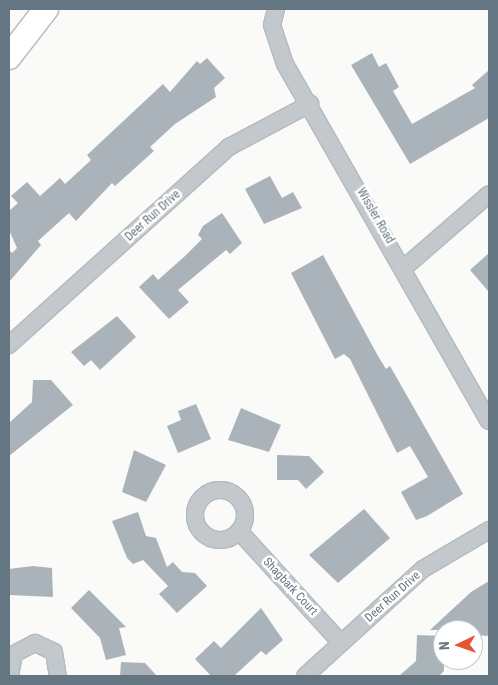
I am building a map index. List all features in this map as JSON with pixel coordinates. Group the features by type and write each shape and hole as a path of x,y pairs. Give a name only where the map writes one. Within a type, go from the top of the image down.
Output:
{"main road":[{"path":"9,58 46,9"}],"street":[{"name":"Wissler Road","path":"276,9 272,25 279,48 405,267 489,421"},
{"name":"Deer Run Drive","path":"9,345 229,148 310,104"},
{"path":"405,267 489,194"},
{"name":"Deer Run Drive","path":"305,676 423,569 489,530"},
{"name":"Shagbark Court","path":"239,531 341,643"},
{"path":"10,676 14,654 35,643 54,652 58,676"}],"building":[{"path":"372,53 379,67 386,63 399,87 393,91 412,124 475,88 472,85 489,70 489,118 410,164 351,65"},
{"path":"207,58 225,78 214,88 216,97 175,124 150,147 154,151 115,186 112,183 76,221 69,213 38,241 41,245 9,282 9,250 12,253 17,248 9,230 9,211 18,203 11,196 27,182 40,196 60,178 65,184 91,160 87,155 163,84 170,92 197,61 200,64"},
{"path":"270,176 282,198 293,192 302,208 264,224 245,189"},
{"path":"222,213 242,243 230,254 226,250 178,290 189,302 169,319 139,287 153,274 158,280 185,256 202,239 198,235 203,226"},
{"path":"489,253 489,292 470,270"},
{"path":"323,255 378,356 386,369 390,366 463,494 427,516 416,520 401,492 428,477 410,446 397,453 350,359 344,354 335,359 291,273"},
{"path":"117,316 136,337 100,370 91,360 84,366 71,352"},
{"path":"33,380 51,380 73,405 9,456 9,423 32,402"},
{"path":"196,404 211,439 178,453 167,426 181,420 178,411"},
{"path":"241,408 281,425 269,452 228,440"},
{"path":"134,450 166,465 146,502 122,492"},
{"path":"277,455 309,456 324,472 306,489 298,480 277,480"},
{"path":"364,509 390,538 338,583 309,555"},
{"path":"138,512 146,536 156,538 167,567 173,562 182,572 195,573 207,586 177,613 159,594 168,586 143,560 133,564 127,558 112,521"},
{"path":"33,566 52,568 53,597 10,595 9,569"},
{"path":"489,581 489,636 483,636 483,620 441,620 471,592"},
{"path":"89,590 126,627 119,628 126,655 106,660 100,638 71,608"},
{"path":"261,608 283,640 266,655 261,651 234,676 211,676 195,659 214,641 221,648"},
{"path":"417,635 433,636 433,670 444,671 439,676 399,676 416,661"},
{"path":"121,662 145,663 157,676 120,676"}]}
